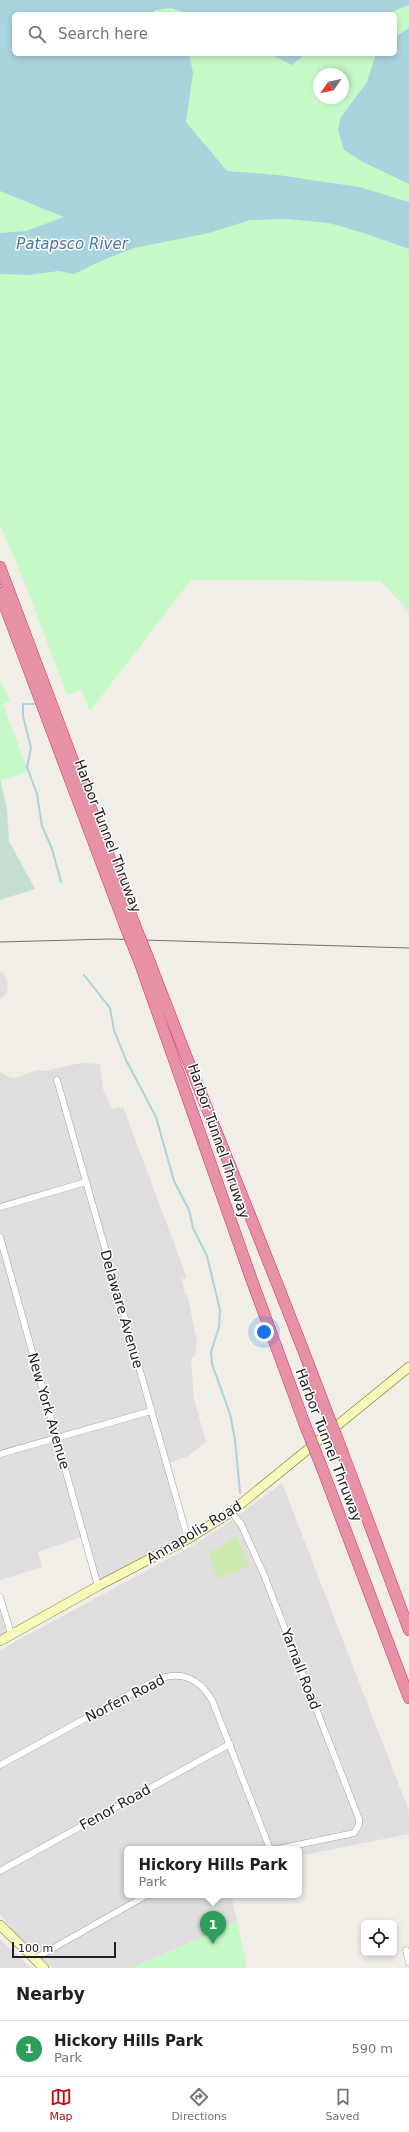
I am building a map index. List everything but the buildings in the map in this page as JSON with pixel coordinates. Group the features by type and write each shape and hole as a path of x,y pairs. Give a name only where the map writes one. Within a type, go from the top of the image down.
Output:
{"highway":[{"name":"Harbor Tunnel Thruway","path":"0,567 66,756"},
{"name":"Harbor Tunnel Thruway","path":"0,593 66,756 145,963 201,1095 278,1284 409,1630"},
{"name":"Harbor Tunnel Thruway","path":"145,963 250,1278 409,1698"}],"main road":[{"name":"Annapolis Road","path":"0,1641 98,1586 188,1539 231,1512 409,1367"},
{"path":"0,1925 44,1968"}],"street":[{"name":"Delaware Avenue","path":"57,1080 188,1539"},
{"path":"0,1207 86,1182"},
{"name":"New York Avenue","path":"0,1237 98,1586"},
{"path":"0,1454 151,1411"},
{"name":"Yarnall Road","path":"231,1512 241,1524 267,1582 356,1809 359,1825 358,1830 348,1835 293,1846"},
{"path":"0,1597 11,1634"},
{"name":"Norfen Road","path":"0,1765 156,1680 173,1675 184,1675 192,1679 207,1692 230,1744 269,1846"},
{"name":"Fenor Road","path":"0,1871 230,1744"},
{"path":"34,1958 142,1898"},
{"path":"406,1950 409,1963"}],"shaded area":[{"path":"0,972 3,973 8,984 7,992 0,1000"},
{"path":"81,1063 100,1064 103,1089 112,1109 123,1107 187,1278 182,1279 185,1295 187,1294 197,1341 195,1356 191,1359 194,1399 206,1442 188,1456 166,1465 182,1536 99,1581 84,1536 38,1552 42,1567 0,1580 0,1072 9,1077 16,1078 37,1070 44,1071"},
{"path":"282,1483 409,1811 409,1834 302,1855 302,1846 124,1846 124,1898 232,1898 237,1921 132,1968 52,1968 12,1930 0,1913 0,1650 192,1546 229,1522"},
{"path":"0,1608 6,1632 0,1635"},
{"path":"0,1939 31,1968 0,1968"}],"green space":[{"path":"0,0 409,0 409,612 381,581 191,580 90,711 81,690 67,695 24,581 0,525"},
{"path":"0,680 10,701 3,704 28,771 0,781"},
{"path":"0,778 7,810 9,841 35,889 0,900"},
{"path":"236,1536 249,1566 217,1579 209,1553"},
{"path":"237,1921 247,1968 132,1968"}],"water":[{"name":"Patapsco River","path":"0,0 409,0 409,5 391,12 183,12 171,8 155,10 154,12 12,12 12,56 189,56 193,73 186,122 227,171 278,175 359,187 409,202 409,249 364,233 329,223 287,219 250,220 209,233 134,248 74,274 59,271 28,275 0,274 0,233 26,231 64,217 0,191"},
{"path":"409,28 409,184 363,162 344,150 338,130 341,117 367,82 375,56 397,56 397,36"},
{"path":"274,56 303,56 292,65"}],"waterway":[{"path":"37,704 23,704 23,716 31,748 27,767 37,794 42,826 52,849 61,882"},
{"path":"84,975 110,1008 114,1030 126,1060 156,1117 174,1181 189,1210 193,1228 207,1256 220,1310 219,1327 211,1352 212,1364 230,1414 235,1439 240,1493"}],"tram line":[{"path":"0,942 110,939 409,948"}],"place":[{"name":"Hickory Hills Park","path":"213,1944"}]}
